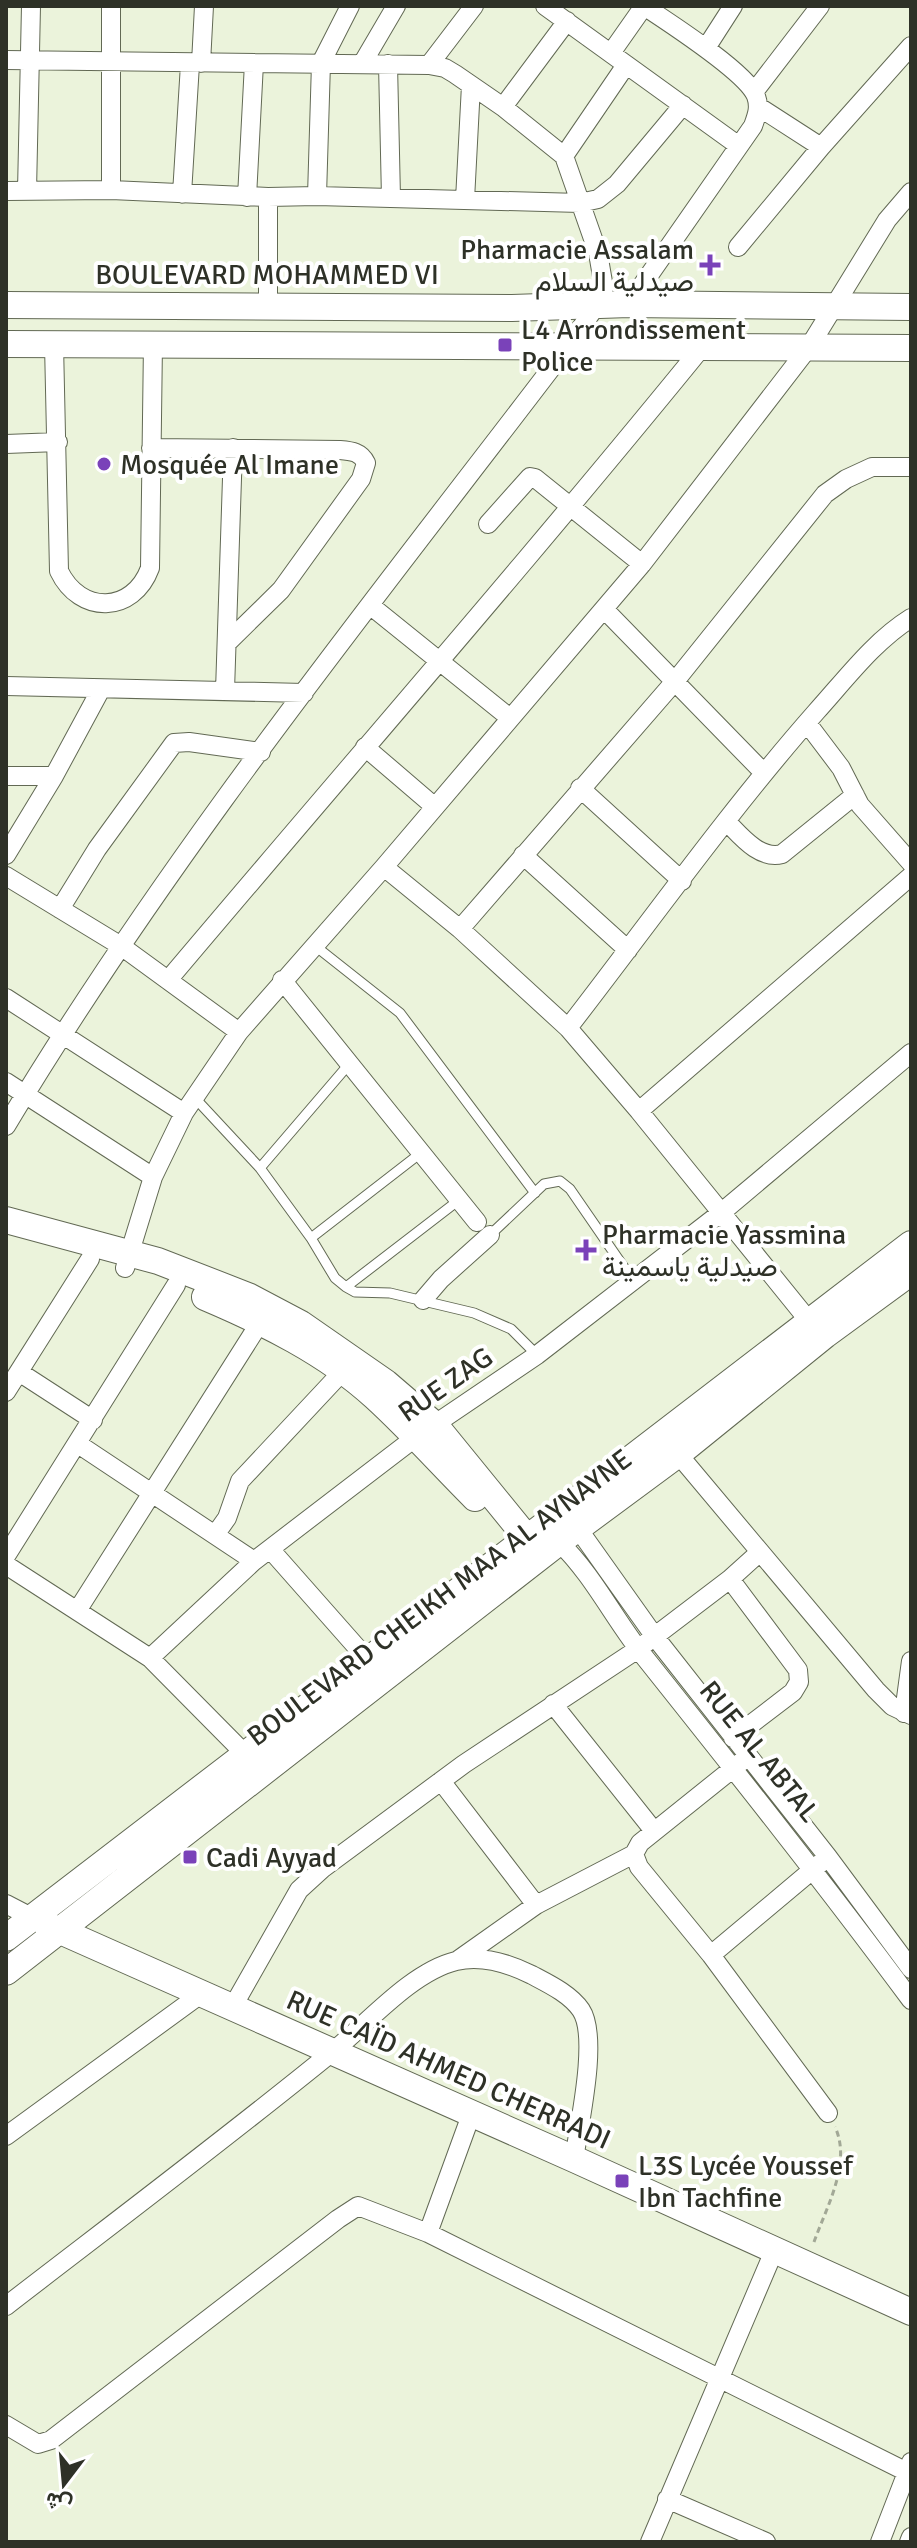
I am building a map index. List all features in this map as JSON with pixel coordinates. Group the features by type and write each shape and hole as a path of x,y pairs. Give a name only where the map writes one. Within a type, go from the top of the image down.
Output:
{"street":[{"path":"27,191 31,6"},
{"path":"111,6 111,190"},
{"path":"182,194 204,6"},
{"path":"317,196 321,63 350,6"},
{"path":"362,64 396,6"},
{"path":"429,65 474,6"},
{"path":"545,6 739,146"},
{"path":"611,53 644,6 706,48 757,99 821,147"},
{"path":"706,48 733,6"},
{"path":"629,304 753,126 757,99 820,6"},
{"path":"503,107 567,21"},
{"path":"738,247 911,46"},
{"path":"6,60 388,64 445,68 503,107 564,156 603,274 604,288 596,306 569,345 304,693 121,946 6,1126"},
{"path":"247,197 254,63"},
{"path":"388,64 391,198"},
{"path":"564,156 626,65"},
{"path":"465,200 471,85"},
{"path":"6,191 111,190 247,197 580,203 598,199 617,184 683,105"},
{"path":"127,1260 153,1177 189,1105 239,1032 642,564 809,347 887,220 911,192"},
{"path":"268,197 268,305"},
{"name":"BOULEVARD MOHAMMED VI","path":"6,305 911,307"},
{"path":"54,344 59,571 66,586 77,596 96,603 115,601 134,594 145,581 150,568 153,343"},
{"path":"6,344 911,348"},
{"path":"169,979 439,659 572,507 703,346"},
{"path":"6,444 58,442"},
{"path":"151,448 353,451 363,456 366,463 361,479 304,561 266,606 227,643"},
{"path":"225,691 233,448"},
{"path":"460,929 676,680 825,494 846,479 872,467 911,467"},
{"path":"488,524 530,477 642,564"},
{"path":"371,606 510,718"},
{"path":"604,609 763,772"},
{"path":"568,1028 763,772 853,671 911,618"},
{"path":"6,686 304,693"},
{"path":"6,855 54,776 101,689"},
{"path":"807,723 841,768 860,805 911,863"},
{"path":"60,909 97,849 174,743 189,742 261,752"},
{"path":"365,747 435,807"},
{"path":"6,776 54,776"},
{"path":"580,788 682,881"},
{"path":"726,821 749,844 775,856 782,854 855,795"},
{"path":"523,855 628,950"},
{"path":"384,867 460,929 568,1028 809,1321"},
{"path":"6,876 121,946 239,1032"},
{"path":"639,1111 911,876"},
{"path":"282,980 484,1228 423,1300"},
{"path":"6,998 62,1034 189,1105"},
{"name":"RUE ZAG","path":"150,1658 254,1561 425,1431 537,1355 907,1063"},
{"path":"6,1082 153,1177"},
{"path":"6,1220 127,1260 265,1314 386,1383 518,1535"},
{"path":"6,1238 90,1259 127,1260 176,1285 265,1314 425,1431"},
{"name":"BOULEVARD CHEIKH MAA AL AYNAYNE","path":"6,1938 368,1660 518,1535 911,1244"},
{"path":"6,1392 90,1259"},
{"name":"BOULEVARD CHEIKH MAA AL AYNAYNE","path":"6,1972 678,1454 825,1335 911,1272"},
{"path":"6,1556 176,1285"},
{"path":"77,1611 265,1314"},
{"path":"19,1372 93,1420"},
{"path":"215,1535 227,1518 240,1481 342,1372"},
{"path":"78,1444 254,1561"},
{"path":"678,1454 876,1690 892,1706 908,1714 911,1661"},
{"name":"RUE AL ABTAL","path":"569,1536 655,1637 733,1738 740,1762"},
{"name":"RUE AL ABTAL","path":"569,1536 579,1562 638,1649 740,1762 911,1969"},
{"path":"270,1549 368,1660"},
{"path":"232,2008 299,1890 322,1869 441,1781 655,1637 760,1552"},
{"path":"6,1565 150,1658 245,1754"},
{"path":"730,1579 798,1670 799,1682 793,1692 733,1738"},
{"path":"553,1704 654,1831"},
{"path":"6,2306 332,2052 407,1988 426,1974 458,1960 536,1905 634,1854 640,1843 740,1762"},
{"path":"441,1781 536,1905"},
{"path":"634,1854 639,1867 711,1955 828,2113"},
{"path":"711,1955 821,1862"},
{"name":"RUE AL ABTAL","path":"821,1862 911,2000"},
{"name":"RUE CAÏD AHMED CHERRADI","path":"6,1904 911,2312"},
{"path":"458,1960 482,1958 525,1972 569,1998 581,2010 588,2031 589,2057 574,2159"},
{"path":"6,2136 201,1994"},
{"path":"428,2233 471,2115"},
{"path":"6,2425 38,2444 51,2440 351,2209 364,2207 428,2233 910,2469 880,2542"},
{"path":"650,2542 774,2251"},
{"path":"667,2499 766,2542"}],"lane":[{"path":"314,945 400,1013 535,1193"},
{"path":"260,1168 350,1063"},
{"path":"189,1105 260,1168 311,1238 335,1278 346,1287 355,1292 390,1293 423,1300 498,1322 511,1329 537,1355"},
{"path":"311,1238 422,1152"},
{"path":"484,1228 544,1184 560,1181 570,1189 632,1279"},
{"path":"346,1287 459,1200"}],"path":[{"path":"806,2264 839,2173 840,2138 828,2113"}],"place":[{"name":"Pharmacie Assalam صيدلية السلام","path":"710,265"},
{"name":"L4 Arrondissement Police","path":"505,345"},
{"name":"Mosquée Al Imane","path":"104,464"},
{"name":"Pharmacie Yassmina صيدلية ياسمينة","path":"586,1250"},
{"name":"Cadi Ayyad","path":"190,1857"},
{"name":"L3S Lycée Youssef Ibn Tachfine","path":"622,2181"}]}
